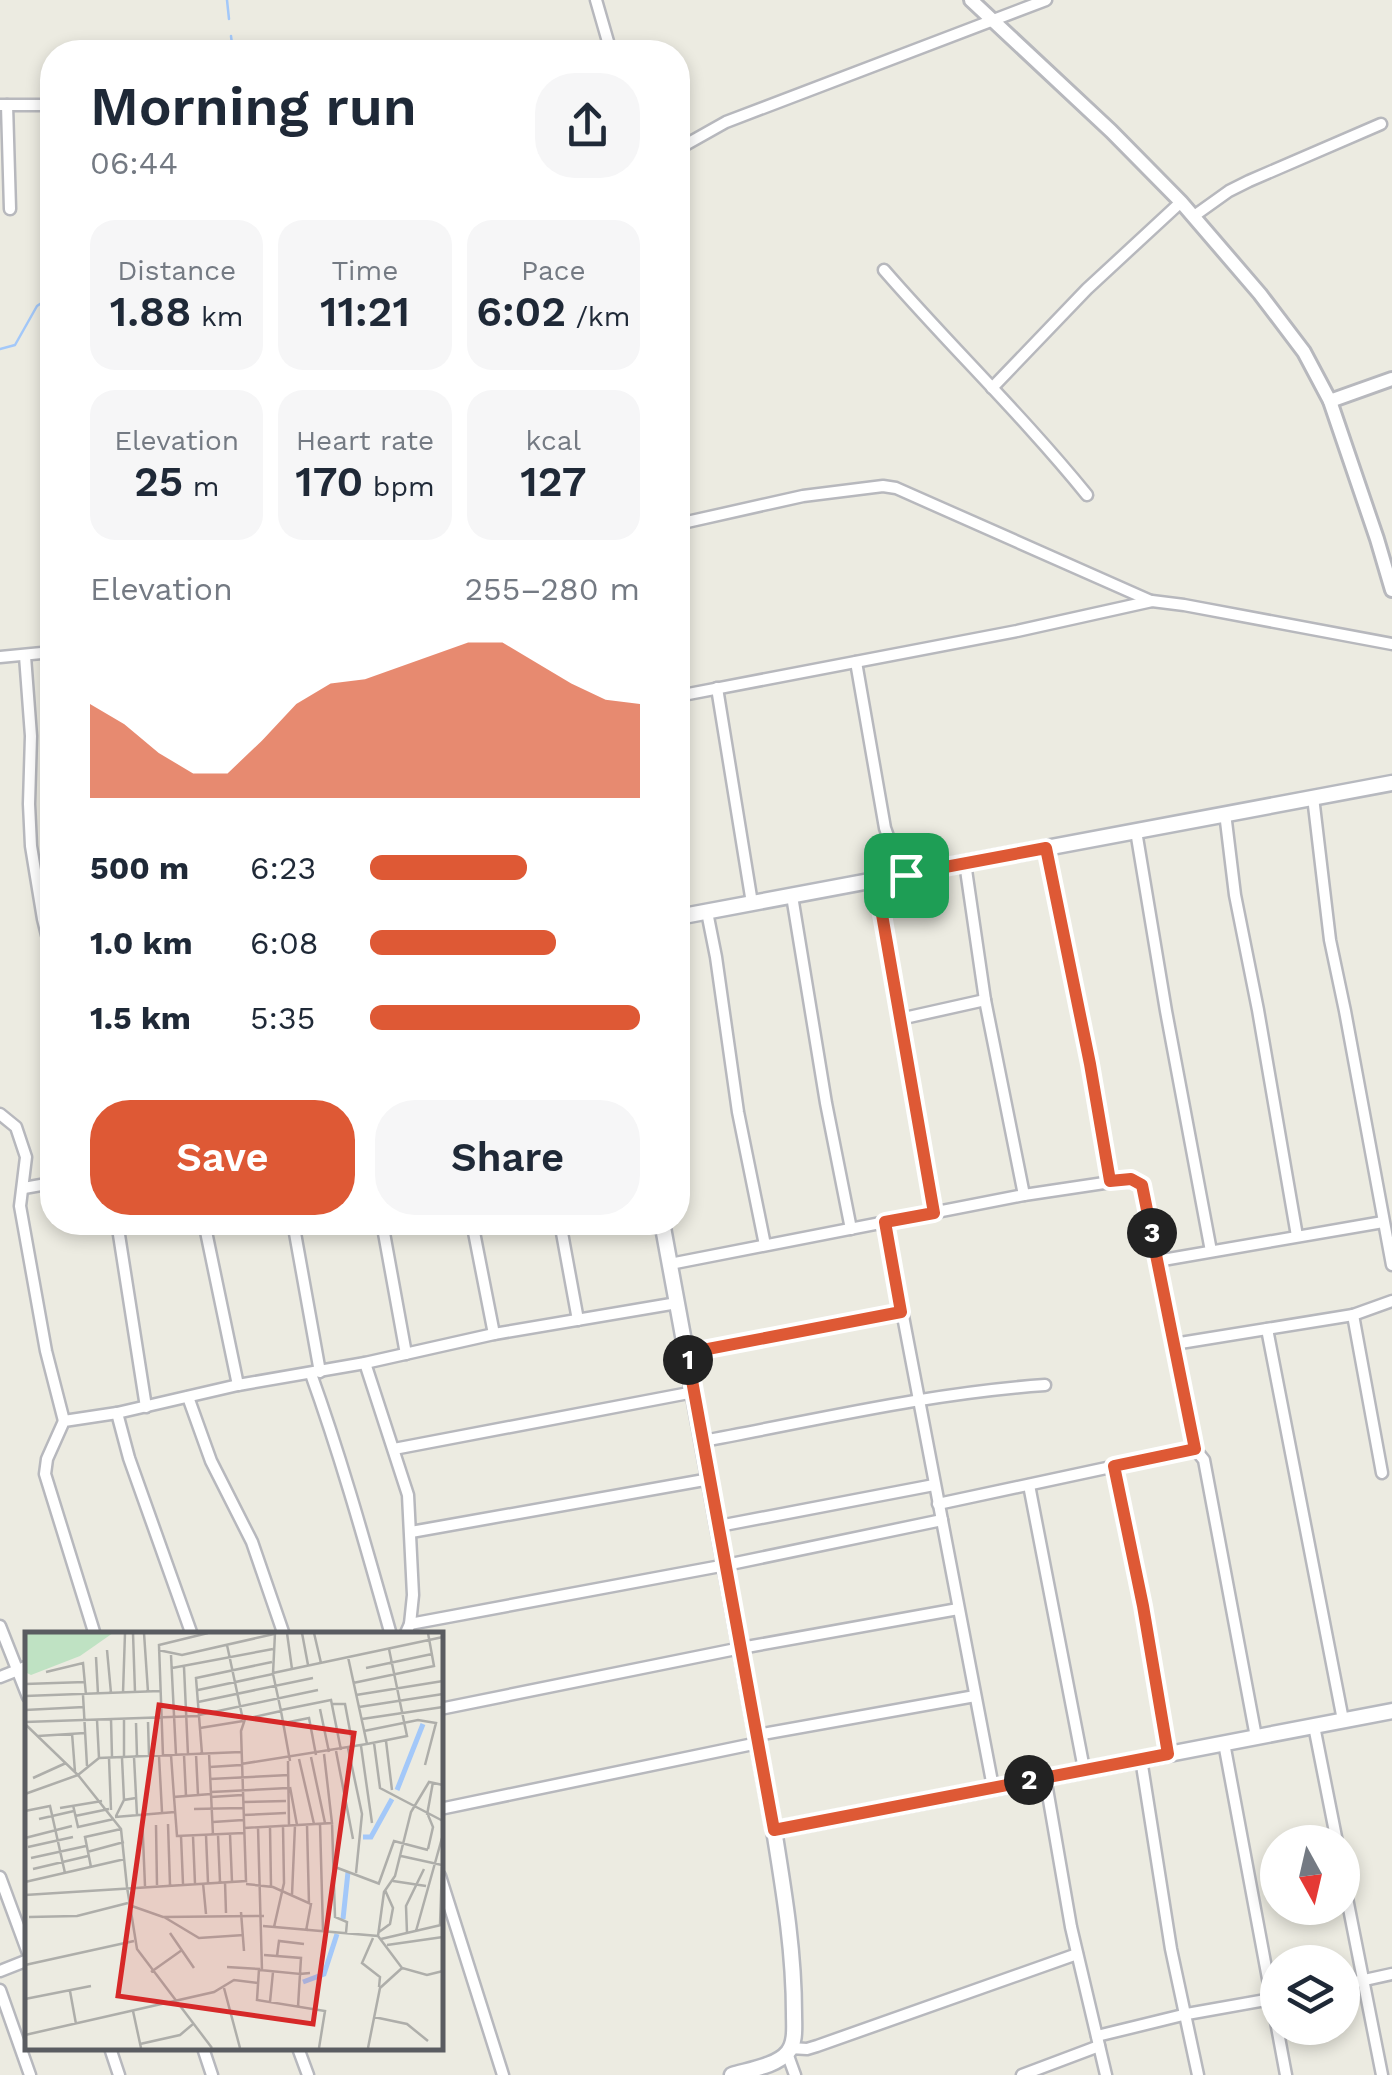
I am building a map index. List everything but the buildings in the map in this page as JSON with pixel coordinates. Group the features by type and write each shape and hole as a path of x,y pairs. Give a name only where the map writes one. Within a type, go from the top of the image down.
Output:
{"main road":[{"path":"690,915 1392,783"},
{"path":"664,1235 774,1830 794,1973 794,2033 789,2050 776,2060 732,2075"},
{"path":"774,1830 1392,1711"}],"street":[{"path":"596,0 608,40"},
{"path":"971,0 1181,202 1296,340 1330,401 1392,590"},
{"path":"690,142 726,122 1046,0"},
{"path":"10,209 4,106 40,104"},
{"path":"1194,216 1250,180 1381,124"},
{"path":"992,388 1087,290 1181,202"},
{"path":"884,270 1087,495"},
{"path":"1330,401 1392,379"},
{"path":"690,521 803,496 883,486 896,488 1152,602"},
{"path":"690,694 1017,632 1152,602 1392,644"},
{"path":"0,657 40,654"},
{"path":"25,656 31,736 31,846 40,902"},
{"path":"856,662 885,828 906,875"},
{"path":"717,688 752,904"},
{"path":"1312,798 1330,940 1392,1265"},
{"path":"1225,814 1235,895 1297,1236"},
{"path":"1136,830 1211,1251"},
{"path":"1046,848 1110,1181"},
{"path":"965,863 985,1000 1024,1195"},
{"path":"876,880 934,1213"},
{"path":"792,896 851,1228"},
{"path":"707,912 738,1112 765,1246"},
{"path":"900,1019 985,1000"},
{"path":"0,1112 16,1126 26,1158 20,1206 46,1352 64,1421 47,1459 46,1474 94,1632"},
{"path":"670,1264 1024,1195 1131,1179 1142,1185 1195,1449 1204,1460 1256,1737"},
{"path":"24,1188 40,1186"},
{"path":"885,1222 993,1787"},
{"path":"1158,1261 1383,1222"},
{"path":"119,1235 146,1407"},
{"path":"207,1235 238,1385"},
{"path":"295,1235 315,1373 390,1632"},
{"path":"384,1235 406,1354"},
{"path":"475,1235 494,1334"},
{"path":"562,1235 578,1320"},
{"path":"1174,1344 1353,1314 1392,1301"},
{"path":"64,1421 494,1334 678,1303"},
{"path":"687,1353 901,1312"},
{"path":"1353,1314 1382,1473"},
{"path":"1268,1329 1342,1720"},
{"path":"365,1363 408,1495 413,1595 408,1630 942,1520"},
{"path":"703,1442 918,1399 1045,1385"},
{"path":"394,1449 694,1392"},
{"path":"188,1397 210,1461 252,1542 283,1632"},
{"path":"117,1413 129,1458 191,1632"},
{"path":"938,1504 1195,1449"},
{"path":"1114,1466 1168,1754"},
{"path":"410,1532 710,1479"},
{"path":"718,1526 934,1485"},
{"path":"1029,1485 1084,1769"},
{"path":"442,1709 958,1609"},
{"path":"0,1626 23,1668 0,1677"},
{"path":"442,1808 975,1696"},
{"path":"1314,1726 1333,1825"},
{"path":"1224,1743 1264,1945"},
{"path":"1140,1759 1198,2075"},
{"path":"1045,1776 1078,1954 1106,2075"},
{"path":"0,1877 25,1948"},
{"path":"445,1907 501,2074"},
{"path":"1353,1925 1382,2075"},
{"path":"795,2075 789,2050 816,2046 1078,1954"},
{"path":"0,1972 25,1958"},
{"path":"1360,1982 1392,1974"},
{"path":"0,1990 30,2075"},
{"path":"1022,2075 1098,2041 1187,2014 1260,2001"},
{"path":"1281,2045 1286,2075"},
{"path":"111,2050 119,2075"},
{"path":"204,2050 212,2075"},
{"path":"299,2050 308,2075"}],"waterway":[{"path":"227,0 229,19"},
{"path":"231,36 232,40"},
{"path":"0,349 15,345 40,304"}],"route":[{"path":"1046,848 1110,1181 1131,1179 1142,1185 1195,1449 1114,1466 1168,1754 774,1830 687,1353 901,1312 885,1222 934,1213 876,880 906,875 1046,848"}]}
